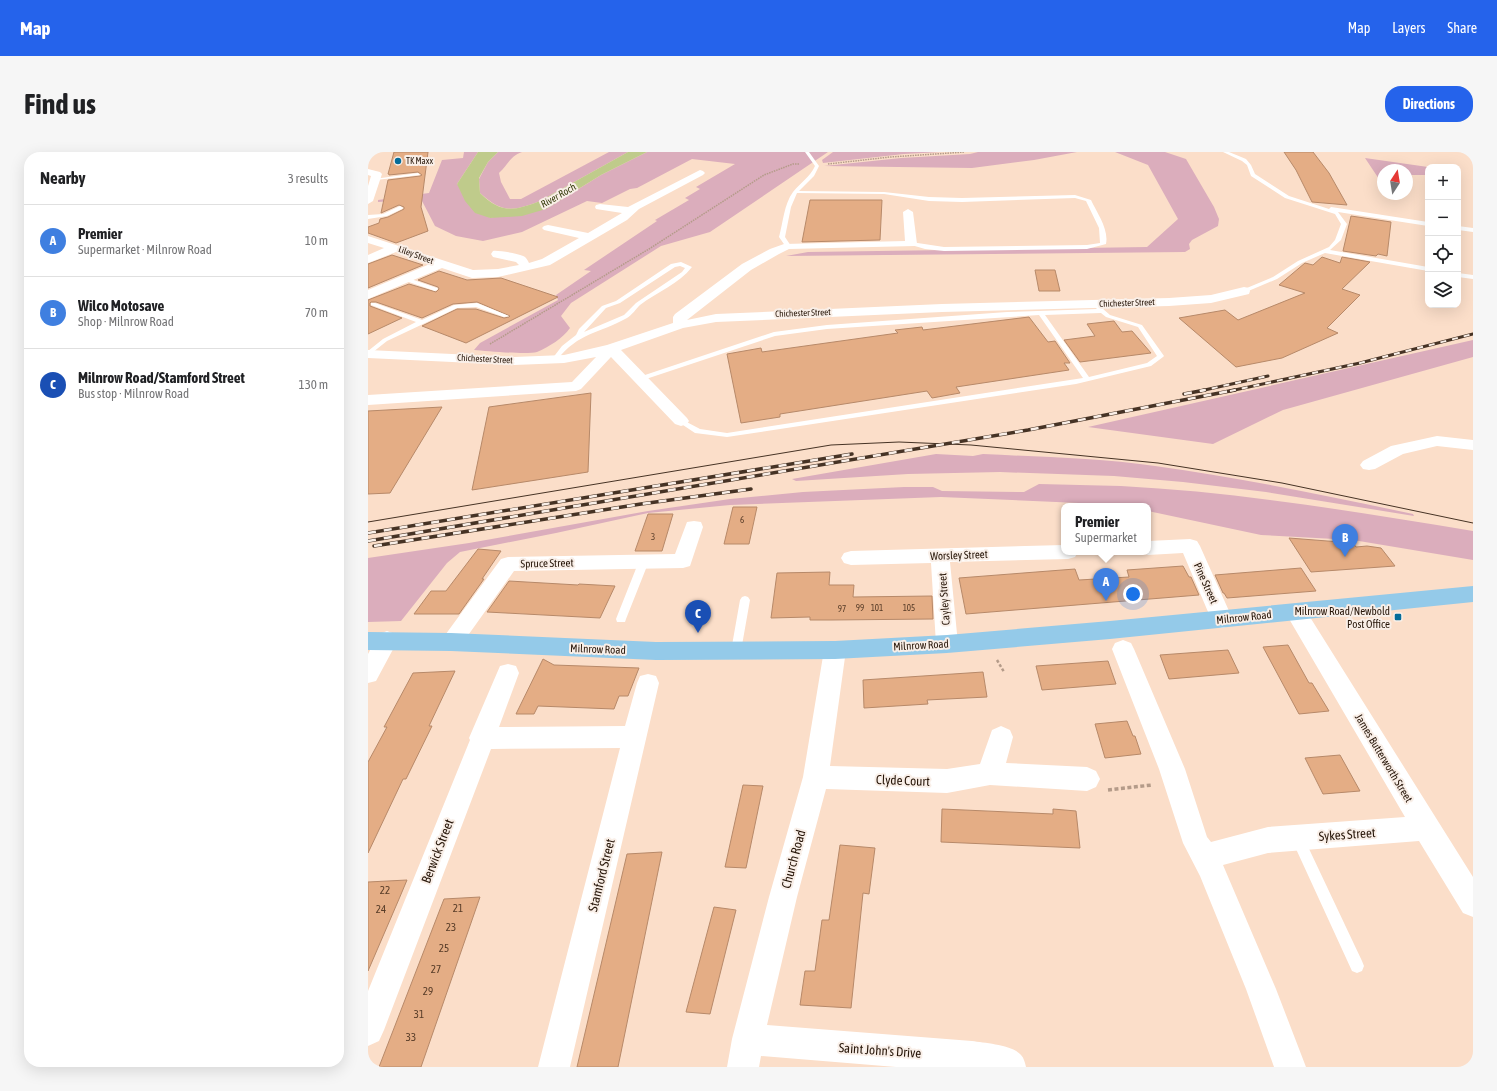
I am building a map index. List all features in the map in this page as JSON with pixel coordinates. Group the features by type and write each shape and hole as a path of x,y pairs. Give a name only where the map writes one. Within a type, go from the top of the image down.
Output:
{"main road":[{"name":"Milnrow Road","path":"378,641 451,642 656,651 835,650 947,644 1222,620 1473,594"}],"street":[{"name":"Liley Street","path":"368,239 464,272 481,275 498,274 546,262 623,218 631,211 700,173"},
{"path":"368,201 372,175"},
{"path":"600,207 631,211"},
{"path":"680,325 680,317 770,252 788,246 911,244 908,212"},
{"path":"548,228 589,237"},
{"path":"368,259 396,248"},
{"path":"497,254 520,259 526,267"},
{"path":"371,299 405,279 440,264"},
{"name":"Chichester Street","path":"368,354 514,361 564,359 611,349 656,332 680,325 716,318 777,314 1099,308 1211,299 1244,291"},
{"path":"368,400 576,386 611,349 681,421"},
{"path":"1369,465 1397,450 1437,440 1473,445"},
{"name":"Spruce Street","path":"451,642 508,564 683,561 694,527"},
{"name":"Pine Street","path":"1151,548 1190,546 1222,620"},
{"name":"Worsley Street","path":"851,558 1061,552"},
{"name":"Cayley Street","path":"940,555 947,644"},
{"name":"James Butterworth Street","path":"1296,612 1473,903"},
{"path":"368,674 378,641"},
{"path":"1123,649 1177,783 1196,843 1210,867 1261,989 1290,1067"},
{"name":"Church Road","path":"746,1053 783,896 816,777 835,650"},
{"name":"Berwick Street","path":"368,1030 481,738 508,673"},
{"name":"Stamford Street","path":"554,1067 648,683"},
{"path":"481,738 635,737"},
{"path":"990,774 1001,737"},
{"name":"Clyde Court","path":"816,777 948,781 990,774 1087,779"},
{"name":"Sykes Street","path":"1204,857 1268,840 1426,828"},
{"name":"Saint John's Drive","path":"746,1053 972,1057 1005,1063 1010,1067"}],"lane":[{"path":"788,246 782,237 792,196 816,171 816,164 807,152"},
{"path":"1225,152 1244,160 1249,165 1253,175 1287,197 1337,214 1344,224 1338,240 1331,248 1300,262 1274,278 1244,291"},
{"path":"372,175 418,174"},
{"path":"797,192 884,193 943,200 1030,199 1075,196 1088,200 1104,233 1105,239 1103,244 1087,247 944,248 925,247 911,244"},
{"path":"1315,206 1425,224"},
{"path":"368,217 382,216 392,213 400,208"},
{"path":"1461,228 1473,230"},
{"path":"1324,251 1425,268"},
{"path":"555,359 564,347 579,336 626,316 638,304 689,268 681,264 673,265 618,302 604,307 581,330 579,336"},
{"path":"1461,275 1473,277"},
{"path":"405,279 435,288"},
{"path":"371,299 421,322"},
{"path":"368,354 385,340 456,306 477,305 506,316"},
{"path":"640,378 774,334 827,327 1099,308 1108,316 1140,326 1161,356 1149,365 1087,379 727,435 698,431 681,421"},
{"path":"1041,313 1087,379"},
{"path":"621,619 644,561"},
{"path":"736,651 746,600"},
{"path":"1297,838 1356,966"}],"path":[{"path":"466,358 649,249 764,175 793,164 830,164 890,156 965,152"},
{"path":"1087,779 1106,790 1177,783"}],"shaded area":[{"path":"464,152 478,152 457,184 490,218 564,198 601,175 647,152 828,152 710,232 661,246 571,303 561,316 570,328 567,332 542,350 532,353 525,353 474,350 480,343 558,300 556,295 591,271 584,270 657,221 655,220 689,200 685,198 700,189 696,187 735,164 692,159 637,188 630,189 602,203 587,201 522,232 483,241 456,236 435,226 421,199 378,202 378,200 429,193 442,160 463,158"},
{"path":"498,152 522,152 512,158 499,173 501,182 510,199 521,199 609,152 628,152 540,201 522,207 508,209 495,205 480,193 479,179 488,162"},
{"path":"833,152 942,152 904,154 823,163 822,160"},
{"path":"978,152 1077,152 1034,160 972,168 824,166 901,158 970,154"},
{"path":"1115,152 1165,152 1186,159 1214,207 1219,219 1218,226 1192,240 1189,244 1190,249 1185,252 786,256 808,252 1147,247 1178,219 1148,165"},
{"path":"1365,158 1407,164 1377,164 1377,176"},
{"path":"1413,165 1425,167 1425,175 1413,175"},
{"path":"1473,340 1473,357 1283,410 1213,444 1088,427"},
{"path":"936,454 973,456 983,454 1069,458 1155,466 1285,488 1413,514 1414,516 1266,492 1183,482 1114,476 1000,472 908,474 796,481 792,479"},
{"path":"1039,484 1121,486 1165,489 1254,498 1386,517 1473,531 1473,560 1353,540 1261,535 1151,512 1151,503 1079,503 941,497 730,505 648,513 460,552 447,563 401,621 368,622 368,558 469,543 648,511 730,499 803,492 904,487 933,487 942,491 1024,492"}],"water":[{"name":"River Roch","path":"478,152 498,152 488,162 479,178 480,193 495,205 508,209 522,207 540,201 628,152 647,152 601,175 546,209 522,216 490,218 475,213 465,201 457,184"}],"building":[{"path":"394,152 428,152 421,207 428,231 396,243 368,233 368,227 379,223 380,219 388,217 404,209 404,207 399,205 381,213 388,180 422,175 418,172 389,175"},
{"path":"1284,152 1313,152 1329,173 1347,205 1312,202 1296,170"},
{"path":"810,200 882,200 880,240 802,242"},
{"path":"1351,216 1391,222 1387,256 1378,254 1376,256 1343,251"},
{"path":"392,255 423,265 368,288 368,264"},
{"path":"1322,257 1340,263 1342,257 1370,262 1342,289 1360,295 1327,328 1338,333 1282,358 1236,367 1179,318 1225,310 1238,320 1305,293 1279,285 1305,263 1313,265"},
{"path":"1035,270 1055,270 1060,291 1039,291"},
{"path":"439,271 467,280 501,278 558,297 466,343 422,326 457,309 476,309 504,318 510,316 477,302 453,304 422,318 376,302 371,302 370,306 402,318 368,334 368,300 409,284 436,292 439,289 438,287 418,280"},
{"path":"1029,317 1048,342 1055,341 1070,363 1064,363 1069,370 956,387 960,393 932,398 927,391 780,414 780,417 741,423 727,354 761,348 762,352 898,333 895,330 922,327 923,330"},
{"path":"1114,321 1122,332 1132,331 1151,353 1080,362 1064,340 1095,336 1087,324"},
{"path":"591,393 588,472 472,490 489,407"},
{"path":"442,407 390,493 368,494 368,411"},
{"path":"733,507 757,507 749,544 724,544"},
{"path":"648,514 673,514 662,551 635,551"},
{"path":"1289,538 1353,543 1356,547 1367,546 1381,548 1395,566 1311,572"},
{"path":"478,549 501,551 482,579 484,579 459,614 414,614 431,591 446,591"},
{"path":"1183,566 1189,577 1191,577 1199,595 966,614 959,578 1075,569 1079,580 1129,577 1127,570"},
{"path":"1301,568 1316,591 1227,598 1223,593 1215,575"},
{"path":"830,572 829,585 854,585 853,597 932,596 933,619 810,620 810,617 771,618 777,573"},
{"path":"509,581 615,586 600,618 487,612"},
{"path":"1288,645 1309,683 1312,683 1329,711 1299,714 1263,647"},
{"path":"1228,650 1239,673 1169,679 1160,655"},
{"path":"543,659 554,665 639,668 628,696 619,696 614,709 538,706 534,714 516,714"},
{"path":"1108,661 1116,684 1042,690 1036,666"},
{"path":"455,671 429,726 432,726 406,779 403,779 368,853 368,762 387,727 384,727 413,673"},
{"path":"983,672 987,697 927,700 928,704 864,708 863,680"},
{"path":"1127,721 1133,736 1135,736 1141,754 1105,758 1095,724"},
{"path":"1340,755 1360,791 1323,794 1305,758"},
{"path":"743,785 763,786 746,868 725,867"},
{"path":"942,809 1053,814 1053,809 1076,811 1080,848 941,842"},
{"path":"840,845 875,848 869,894 863,893 851,1008 800,1005 805,971 815,971 822,920 829,920"},
{"path":"662,852 618,1067 577,1067 627,854"},
{"path":"407,880 399,899 368,971 368,882"},
{"path":"480,897 421,1067 379,1067 444,899"},
{"path":"714,907 736,910 710,1014 686,1012"}],"tram line":[{"path":"368,522 831,445 899,442 971,445 1158,463 1282,483 1473,523"}],"railway":[{"path":"1232,391 1360,363 1473,334"},
{"path":"1202,391 1268,376"},
{"path":"1184,394 1202,391"},
{"path":"368,541 1028,430 1232,391"},
{"path":"368,533 852,454"},
{"path":"374,546 641,504 751,489"}],"place":[{"name":"TK Maxx","path":"398,161"},
{"name":"Wilco Motosave","path":"1345,557"},
{"name":"Premier","path":"1106,601"},
{"name":"Milnrow Road/Newbold Post Office","path":"1398,617"},
{"name":"Milnrow Road/Stamford Street","path":"698,633"}]}
